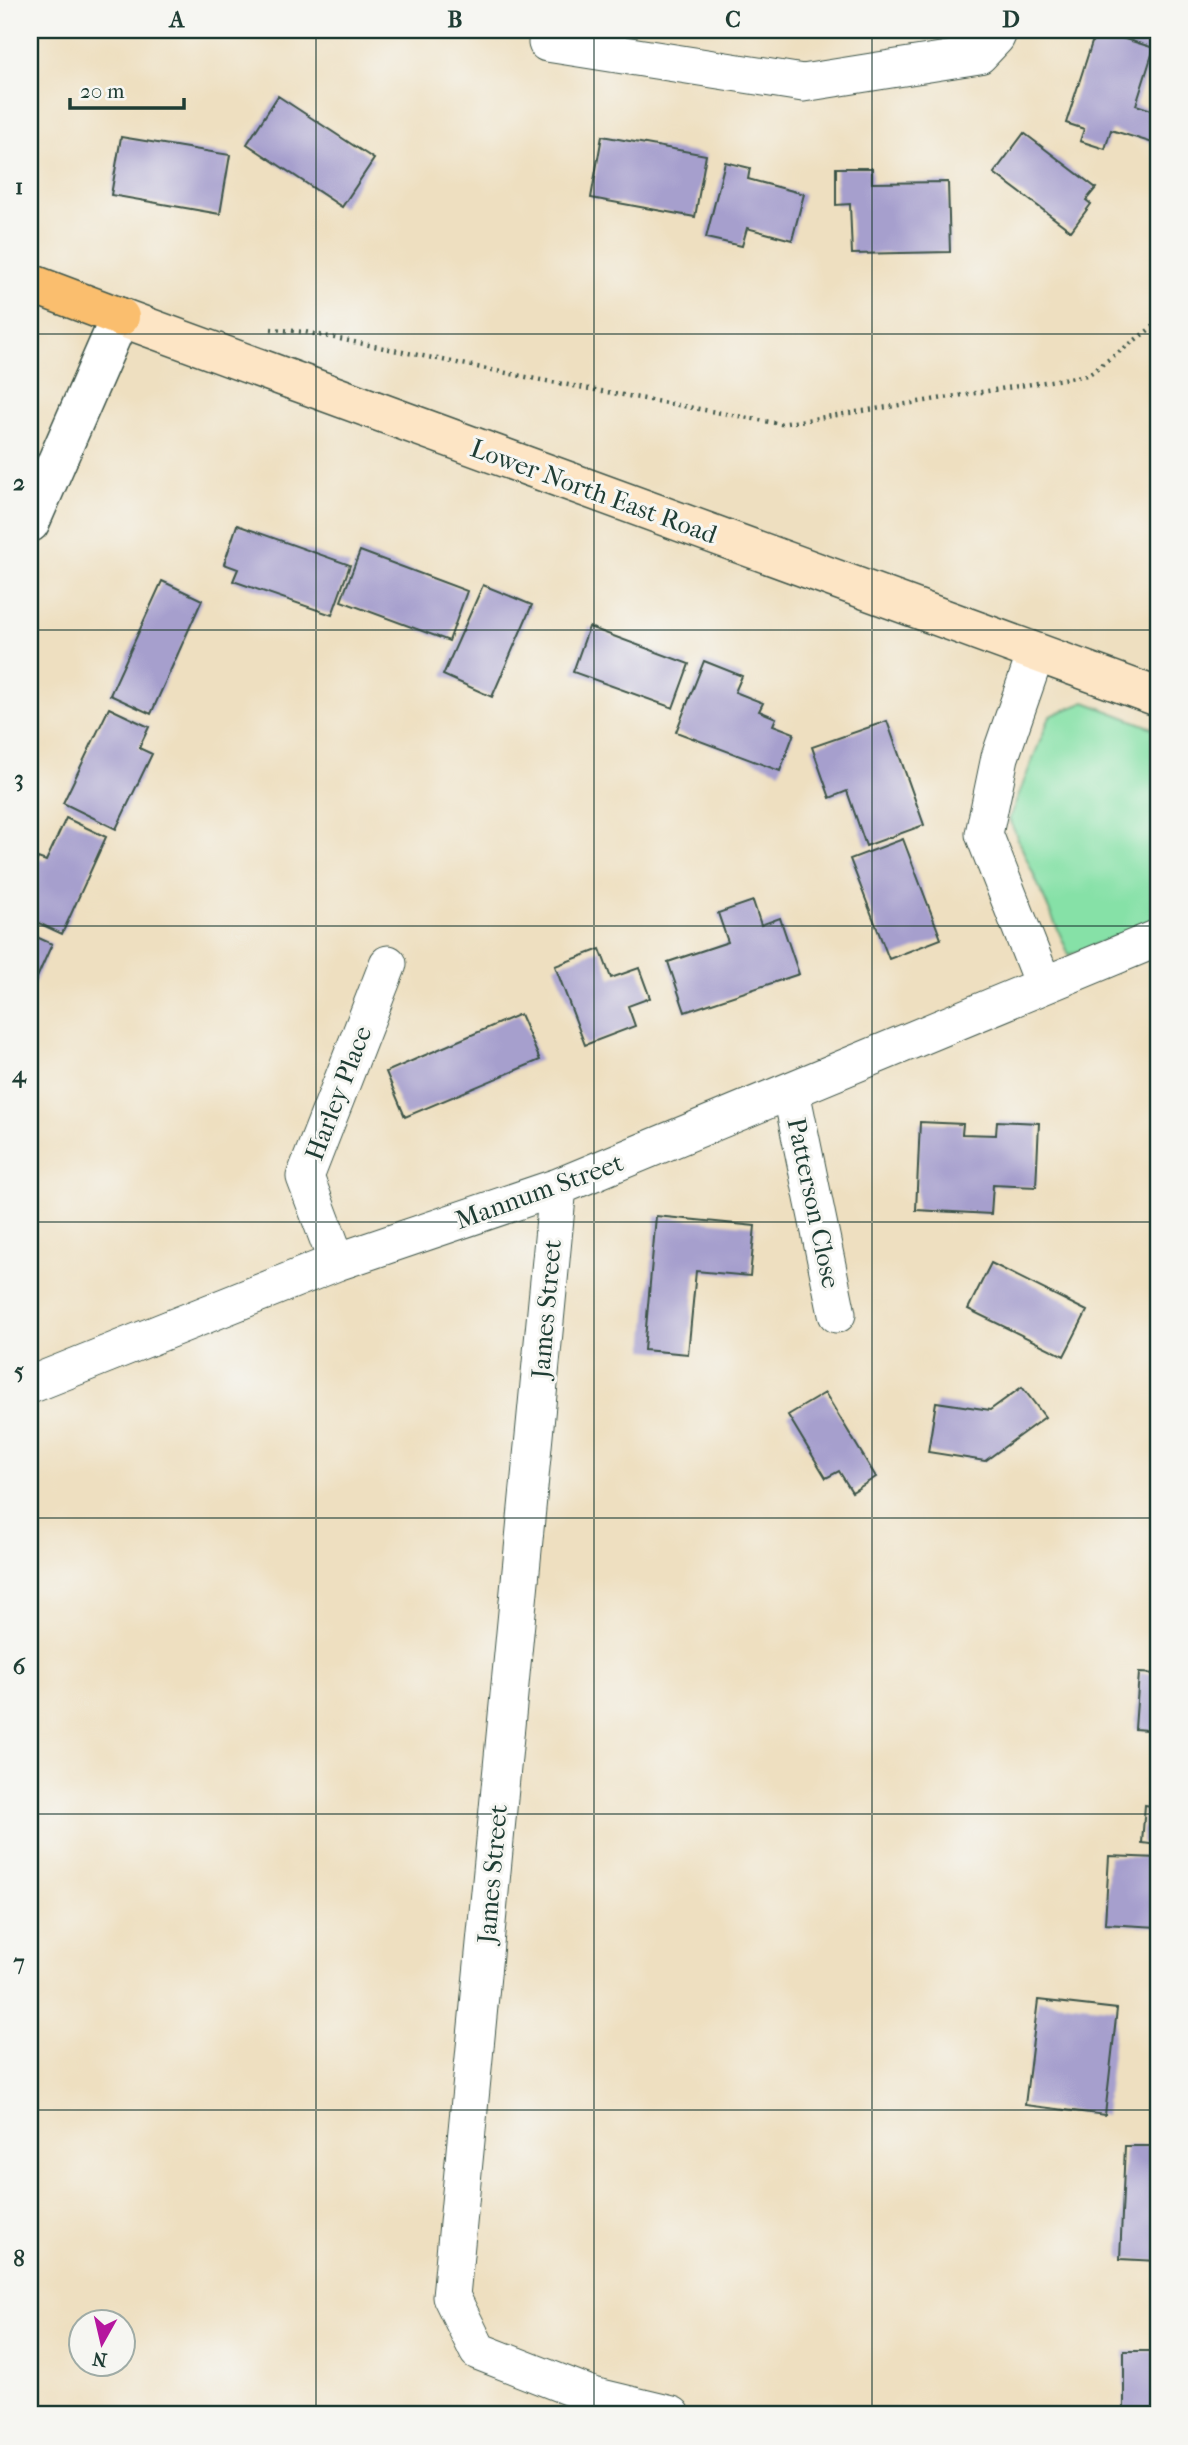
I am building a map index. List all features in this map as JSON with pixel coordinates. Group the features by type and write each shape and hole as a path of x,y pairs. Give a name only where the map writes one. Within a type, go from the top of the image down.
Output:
{"main road":[{"name":"Lower North East Road","path":"30,283 1158,697"}],"street":[{"path":"547,43 803,83 979,55 999,30"},
{"path":"30,523 120,317"},
{"path":"1036,653 1000,757 984,834 1043,984"},
{"name":"Mannum Street","path":"30,1385 337,1262 558,1186 1158,938"},
{"name":"Harley Place","path":"337,1262 305,1177 388,964"},
{"name":"Patterson Close","path":"791,1091 836,1314"},
{"name":"James Street","path":"558,1186 452,2296 478,2351 593,2396 672,2415"}],"path":[{"path":"265,329 305,332 541,380 782,424 1088,375 1158,323"}],"green space":[{"path":"1085,702 1158,730 1158,920 1069,955 1009,819 1050,716"}],"building":[{"path":"1096,30 1154,48 1136,105 1158,112 1156,144 1111,130 1105,149 1080,141 1084,129 1066,123"},
{"path":"278,96 374,159 342,207 247,144"},
{"path":"1024,133 1096,188 1086,200 1091,204 1071,231 994,173"},
{"path":"602,136 706,155 695,217 591,198"},
{"path":"121,137 230,155 220,214 111,195"},
{"path":"725,162 750,168 748,179 804,194 792,240 747,228 742,246 706,238"},
{"path":"836,168 872,168 872,183 948,182 950,252 852,254 850,204 836,205"},
{"path":"237,525 350,565 332,615 233,581 238,569 224,564"},
{"path":"360,551 467,591 449,641 341,601"},
{"path":"162,581 202,600 151,714 110,695"},
{"path":"483,585 532,605 492,697 443,675"},
{"path":"589,627 689,664 673,708 573,672"},
{"path":"704,661 742,676 735,692 763,703 759,711 776,718 773,725 794,733 780,771 676,732"},
{"path":"109,708 149,727 139,748 152,754 116,829 63,803"},
{"path":"887,721 924,825 866,846 847,791 830,798 812,747"},
{"path":"66,818 106,837 62,934 30,919 33,899 30,897 30,878 38,858 46,861"},
{"path":"903,839 941,939 889,959 850,859"},
{"path":"753,901 761,925 780,918 799,974 685,1012 668,962 728,942 718,913"},
{"path":"30,934 52,944 30,993"},
{"path":"600,949 611,978 639,968 650,998 628,1006 635,1026 585,1045 555,966"},
{"path":"520,1014 540,1060 405,1117 386,1072"},
{"path":"997,1121 1039,1123 1036,1187 993,1185 991,1214 916,1210 920,1122 963,1124 962,1134 996,1135"},
{"path":"656,1216 755,1226 750,1276 696,1271 688,1354 644,1350"},
{"path":"991,1263 1087,1311 1064,1356 968,1309"},
{"path":"1022,1387 1045,1417 985,1461 928,1452 936,1402 990,1410"},
{"path":"825,1393 876,1477 852,1492 839,1471 826,1478 788,1415"},
{"path":"1139,1673 1158,1674 1158,1731 1135,1729"},
{"path":"1145,1805 1158,1807 1158,1845 1142,1843"},
{"path":"1109,1856 1158,1858 1158,1927 1105,1924"},
{"path":"1038,2000 1117,2009 1105,2115 1025,2105"},
{"path":"1125,2146 1158,2146 1158,2261 1120,2259"},
{"path":"1124,2351 1158,2351 1158,2415 1124,2415"}]}
